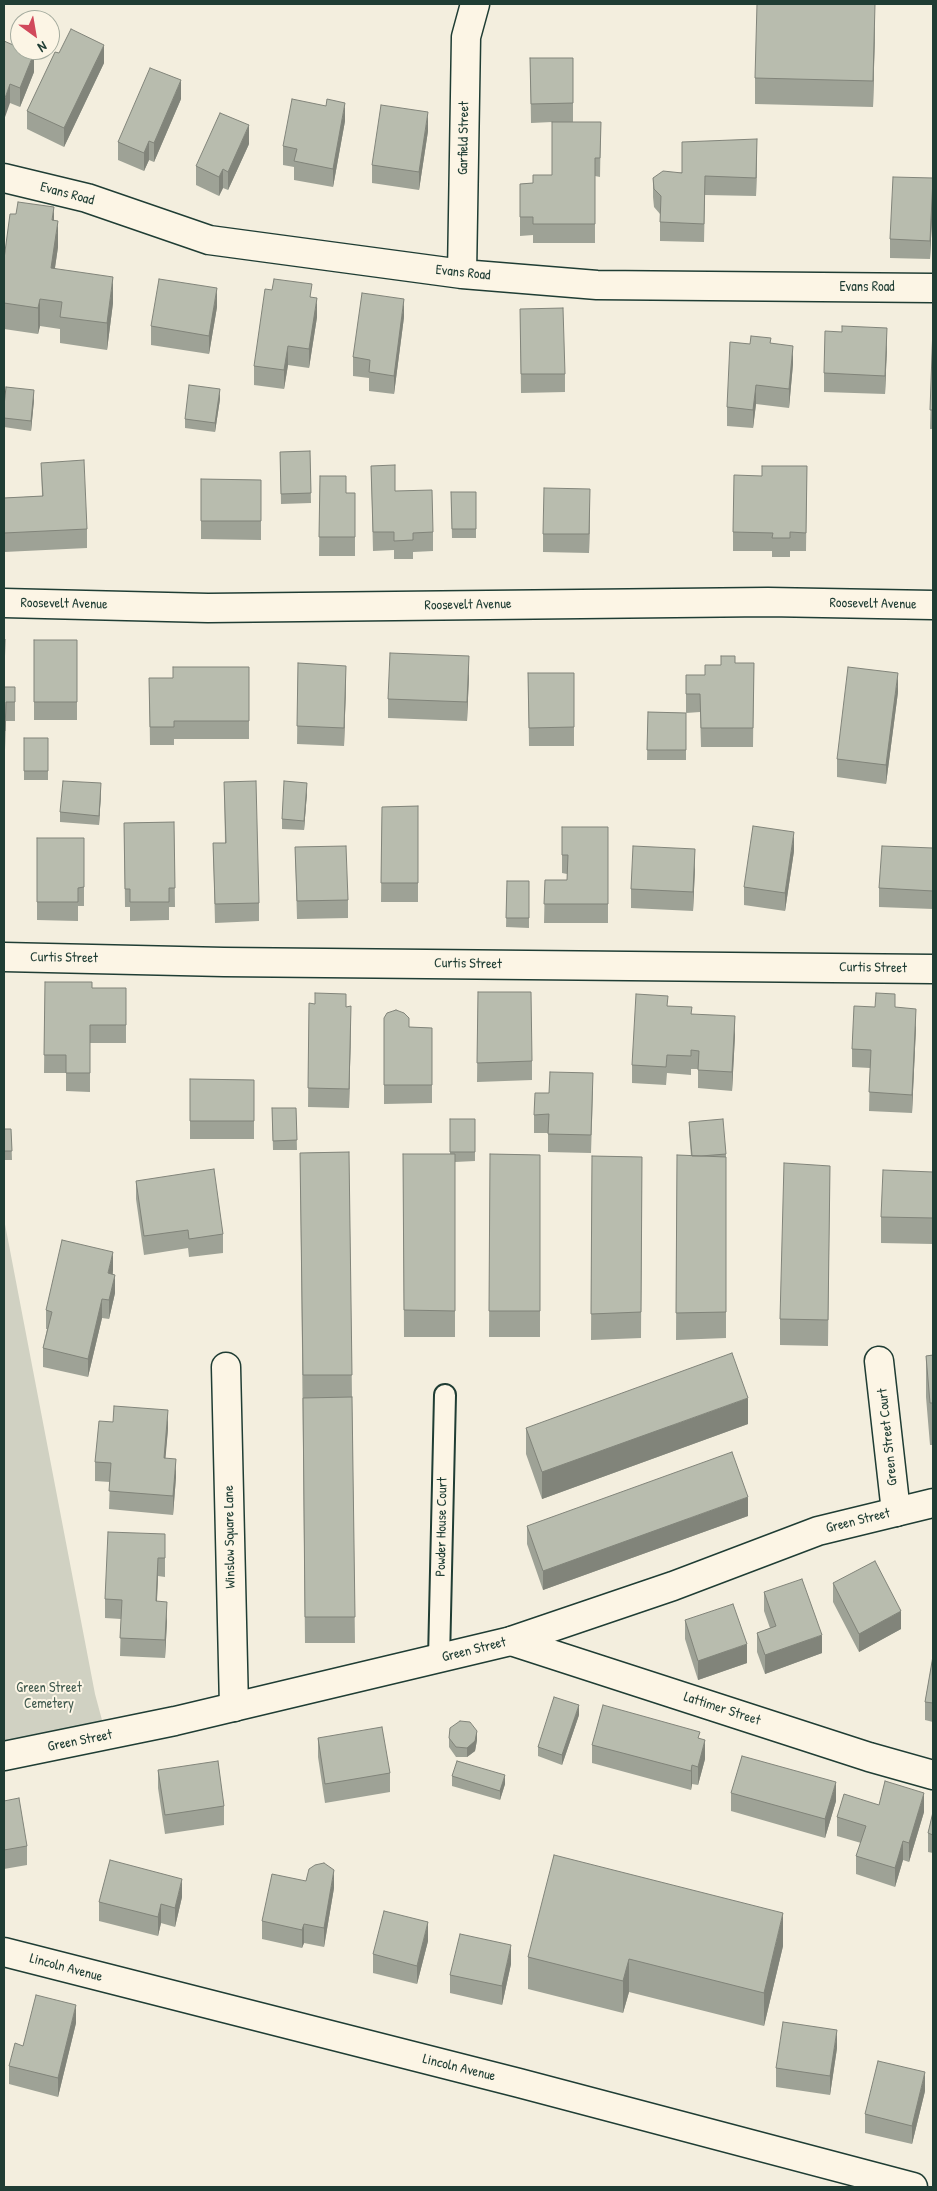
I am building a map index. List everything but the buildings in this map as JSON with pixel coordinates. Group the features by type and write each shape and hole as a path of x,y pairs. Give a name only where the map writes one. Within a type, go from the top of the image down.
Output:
{"street":[{"name":"Garfield Street","path":"462,274 466,37 475,4"},
{"name":"Evans Road","path":"4,178 87,198 209,240 462,274 597,285 933,288"},
{"name":"Roosevelt Avenue","path":"4,603 208,608 768,602 933,605"},
{"name":"Curtis Street","path":"4,957 224,962 933,969"},
{"name":"Green Street Court","path":"879,1362 896,1512"},
{"name":"Winslow Square Lane","path":"226,1367 234,1707"},
{"name":"Green Street","path":"4,1756 234,1707 511,1641 673,1586 818,1531 933,1503"},
{"name":"Lattimer Street","path":"511,1641 869,1757 933,1775"},
{"name":"Lincoln Avenue","path":"4,1952 519,2083 913,2187"}],"lane":[{"name":"Powder House Court","path":"439,1659 445,1395"}],"green space":[{"name":"Green Street Cemetery","path":"4,1219 95,1694 106,1735 4,1751"}]}
